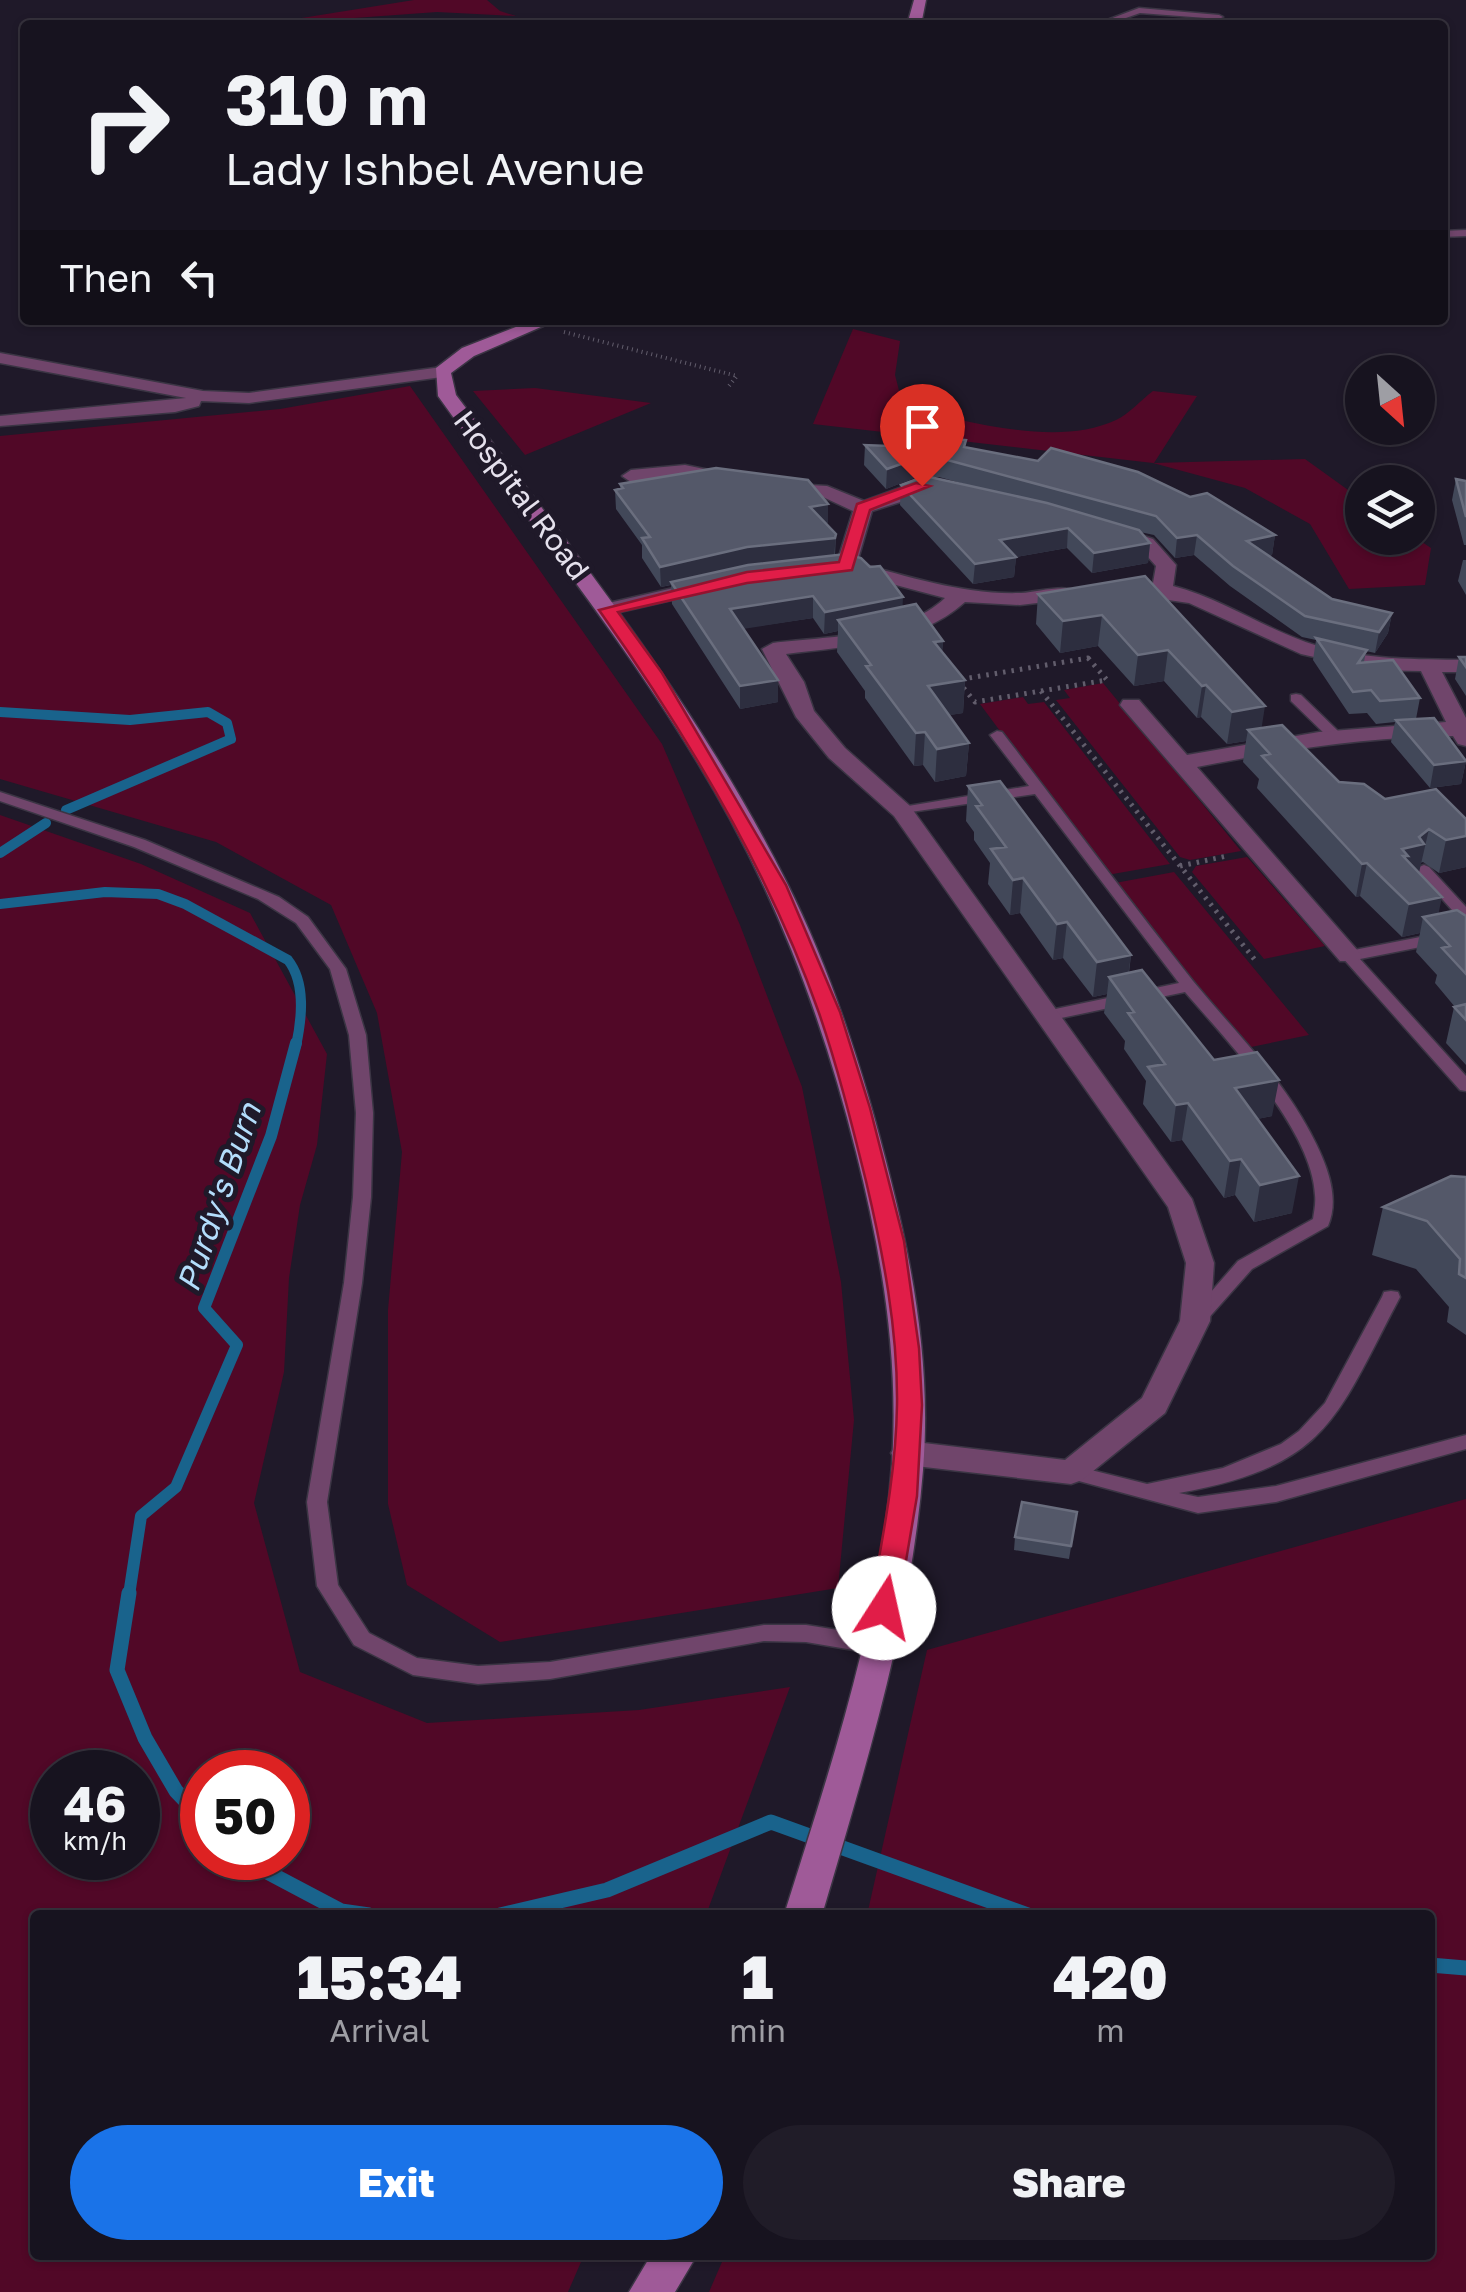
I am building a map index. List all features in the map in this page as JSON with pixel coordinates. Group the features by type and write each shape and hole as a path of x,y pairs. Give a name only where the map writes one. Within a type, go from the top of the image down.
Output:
{"main road":[{"path":"442,372 468,352 536,325"},
{"name":"Hospital Road","path":"442,372 447,396 653,673 776,885 830,1012 859,1108 896,1261 906,1320 910,1405 904,1496 852,1754 804,1910"},
{"path":"650,2292 672,2260"},
{"path":"670,2292 682,2260"}],"street":[{"path":"0,358 203,396 248,398 442,372"},
{"path":"0,376 26,363"},
{"path":"0,421 174,407 203,396"},
{"path":"628,476 685,471 827,492 863,508 922,486 954,491"},
{"path":"846,566 863,508"},
{"path":"1098,528 1146,543 1166,564 1162,590"},
{"path":"820,567 846,566 960,596 1020,600 1110,588 1162,590 1196,598 1308,650 1371,664 1466,666"},
{"path":"607,610 729,582"},
{"path":"906,1454 1071,1472 1154,1406 1194,1321 1200,1263 1182,1206 902,811 823,738 804,712 793,682 773,649 926,622 949,610 960,596"},
{"path":"1429,668 1462,734"},
{"path":"1131,705 1349,956"},
{"path":"1180,763 1333,734 1389,728 1462,734"}],"lane":[{"path":"1112,20 1140,10 1219,17"},
{"path":"1296,698 1333,734"},
{"path":"996,735 1190,986 1277,1091 1319,1170 1328,1202 1322,1222 1245,1265 1194,1321"},
{"path":"902,811 1038,789"},
{"path":"0,796 142,843 264,896 300,918 329,949 346,984 355,1024 365,1135 356,1247 318,1502 316,1540 323,1581 337,1612 356,1637 385,1658 424,1670 472,1676 544,1669 764,1633 806,1632 877,1644"},
{"path":"1424,870 1466,916"},
{"path":"1349,956 1466,933"},
{"path":"1349,956 1466,1086"},
{"path":"1047,1016 1190,986"},
{"path":"1144,1491 1206,1482 1250,1468 1293,1445 1324,1418 1391,1296"},
{"path":"1071,1472 1198,1505 1276,1494 1466,1442"}],"path":[{"path":"555,325 737,376 728,387"},
{"path":"1088,658 1107,680 1041,691 974,702 957,680 1088,658"},
{"path":"1041,691 1254,960"},
{"path":"1180,866 1257,850"}],"shaded area":[{"path":"414,0 487,0 500,11 516,16 437,12 289,20"},
{"path":"853,329 900,341 895,375 903,406 982,424 1066,432 1116,420 1153,391 1197,396 1154,463 1305,459 1345,488 1345,555 1430,555 1425,585 1349,589 1310,524 1245,488 1153,463 813,424"},
{"path":"410,386 662,744 740,925 802,1087 841,1282 854,1420 838,1588 500,1642 407,1585 388,1504 388,1310 402,1152 377,1013 331,905 216,842 0,779 0,436 280,409"},
{"path":"535,388 651,403 525,455 473,391"},
{"path":"1103,683 1241,851 1190,860 1180,857 1056,700 1070,698 1064,690"},
{"path":"1023,697 1028,704 1044,702 1170,864 1107,875 980,704"},
{"path":"0,815 141,864 250,913 327,1054 317,1145 300,1205 289,1278 284,1372 254,1503 300,1672 427,1723 639,1710 790,1687 708,1910 30,1910 30,2260 582,2260 568,2292 0,2292"},
{"path":"1247,857 1325,946 1264,959 1192,872 1196,866"},
{"path":"1174,872 1309,1035 1246,1048 1115,883"},
{"path":"1466,1499 1466,2292 709,2292 723,2260 1435,2260 1435,1910 868,1910 927,1650"}],"building":[{"path":"919,436 966,440 964,447 1038,461 1051,448 1138,472 1190,497 1207,493 1275,535 1247,541 1332,599 1392,613 1379,632 1305,616 1233,566 1197,535 1177,538 1156,516 940,458 915,459 887,469 865,445 916,447"},
{"path":"716,468 808,480 828,504 810,507 836,534 835,538 747,547 660,567 642,538 650,537 615,490 623,488 620,484"},
{"path":"925,476 1047,503 1139,530 1150,543 1094,553 1068,528 1000,540 1016,557 975,564 901,485"},
{"path":"1456,479 1466,481 1466,517"},
{"path":"846,554 861,558 870,567 880,566 903,597 825,612 813,596 730,609 778,680 740,686 671,582 748,565"},
{"path":"1145,576 1265,706 1232,712 1168,650 1138,655 1102,615 1063,621 1038,594"},
{"path":"916,604 943,641 934,642 965,680 928,686 969,743 937,749 925,732 916,733 866,666 871,665 838,620"},
{"path":"1316,638 1367,650 1358,663 1393,660 1420,698 1380,701 1371,690 1353,692"},
{"path":"1434,718 1466,761 1434,765 1396,720"},
{"path":"1282,725 1339,782 1364,784 1385,799 1436,789 1466,819 1466,836 1446,840 1429,829 1419,837 1424,844 1402,849 1408,856 1403,856 1442,897 1409,904 1367,863 1362,864 1262,756 1270,754 1248,730"},
{"path":"1000,781 1131,955 1097,962 1067,922 1057,924 1023,878 1013,880 991,849 1006,847 976,806 982,805 968,786"},
{"path":"1457,910 1466,916 1466,974 1442,948 1450,946 1423,917"},
{"path":"1142,970 1214,1060 1257,1052 1279,1080 1235,1088 1299,1176 1260,1185 1241,1159 1230,1161 1188,1103 1176,1105 1148,1067 1165,1064 1128,1013 1134,1012 1109,977"},
{"path":"1466,1004 1466,1020 1454,1007"},
{"path":"1451,1176 1466,1177 1466,1278 1459,1274 1460,1259 1427,1221 1383,1207"},
{"path":"1022,1502 1077,1512 1071,1546 1015,1537"}],"waterway":[{"name":"Purdy's Burn","path":"0,712 130,720 208,712 227,723 231,739 66,810"},
{"name":"Purdy's Burn","path":"0,853 46,823"},
{"name":"Purdy's Burn","path":"0,904 105,892 158,894 185,904 288,960 300,990 296,1046"},
{"name":"Purdy's Burn","path":"129,1595 141,1516 176,1487 237,1345 204,1308 271,1136 296,1043"},
{"name":"Purdy's Burn","path":"129,1593 117,1670 145,1738 180,1795"},
{"name":"Purdy's Burn","path":"521,1910 607,1890 771,1822 1014,1910"},
{"name":"Purdy's Burn","path":"283,1880 339,1910"},
{"name":"Purdy's Burn","path":"1435,1965 1466,1968"}],"route":[{"path":"884,1608 904,1496 910,1405 906,1320 892,1241 859,1108 830,1012 776,885 717,777 653,673 607,610 747,578 846,566 863,508 922,486"}]}
